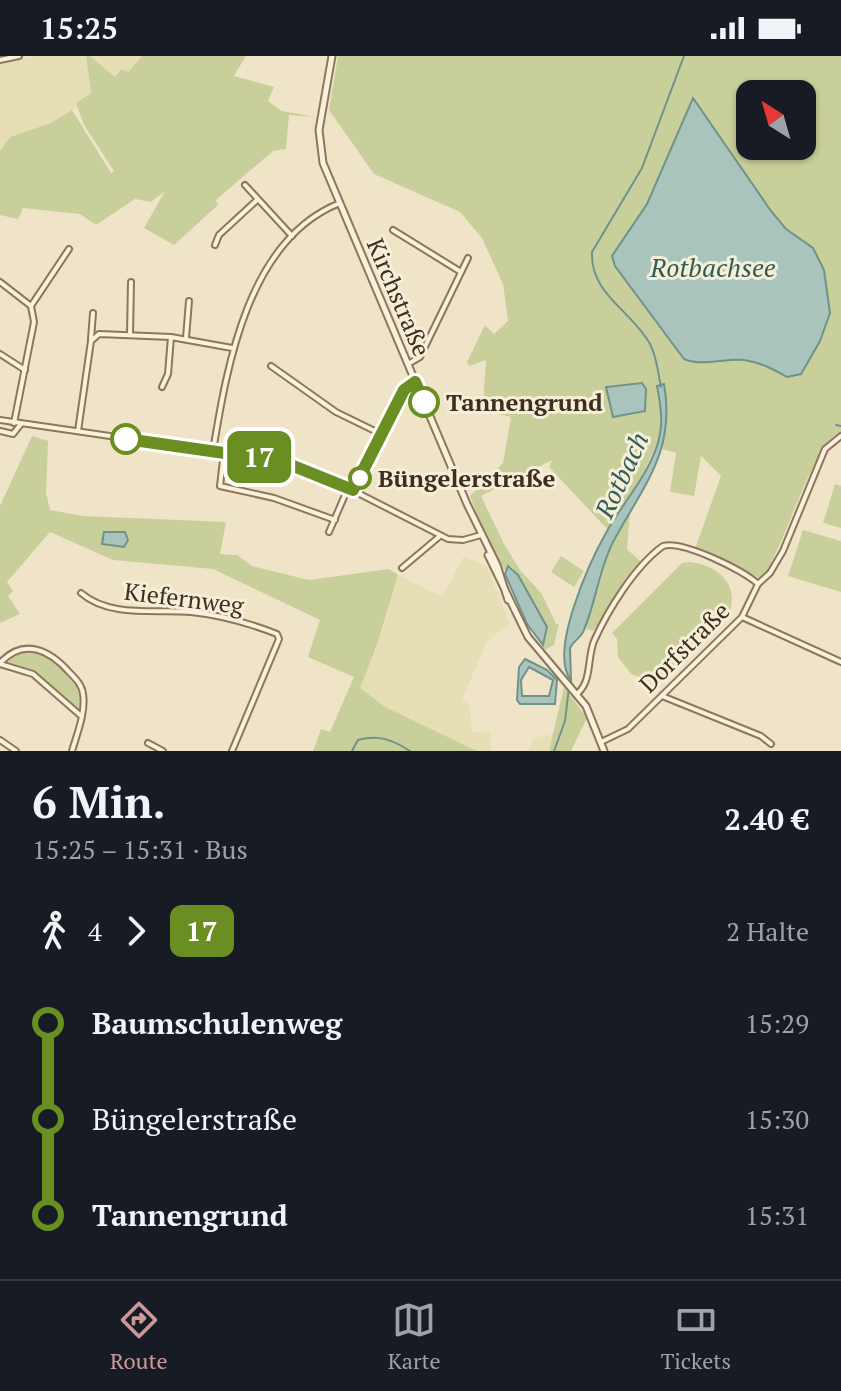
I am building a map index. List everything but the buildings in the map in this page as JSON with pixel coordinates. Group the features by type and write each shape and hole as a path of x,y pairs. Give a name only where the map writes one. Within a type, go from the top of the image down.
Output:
{"street":[{"path":"0,60 19,56"},
{"name":"Kirchstraße","path":"332,56 319,130 323,163 485,545 497,565 508,600 528,637 575,691 604,751"},
{"path":"245,185 292,236"},
{"path":"215,245 219,235 257,200"},
{"path":"213,451 232,348 274,257 292,236 324,209 340,203"},
{"path":"393,230 461,272"},
{"path":"31,306 69,249"},
{"path":"408,364 420,357 468,258"},
{"path":"0,282 31,306 34,322 14,423"},
{"path":"130,334 131,282"},
{"path":"186,338 189,301"},
{"path":"78,431 93,313"},
{"path":"91,341 99,334 130,334 186,338 232,348"},
{"path":"162,387 168,374 171,337"},
{"path":"0,354 25,370"},
{"path":"271,366 336,412 381,434"},
{"path":"329,532 404,390 415,382"},
{"path":"0,420 281,461 351,489 440,536 456,541 481,535"},
{"path":"0,431 13,434 21,424"},
{"name":"Dorfstraße","path":"601,742 628,729 742,617 758,584 770,573 783,551 825,449 841,436"},
{"path":"224,452 220,486 274,498 335,520"},
{"path":"402,568 440,536"},
{"path":"575,691 587,680 593,643 615,606 646,563 668,544 686,547 758,584"},
{"name":"Kiefernweg","path":"81,593 91,601 118,609 192,612 236,620 277,634 279,639 232,751"},
{"path":"742,617 841,662"},
{"path":"0,664 19,650 32,648 56,657 81,687 81,716 72,751"},
{"path":"0,664 33,674 81,716"},
{"path":"662,696 761,736 771,744"},
{"path":"0,740 16,751"},
{"path":"148,743 160,750"}],"shaded area":[{"path":"33,56 86,56 91,93 77,103 78,106 51,123 10,137 0,151 0,65"},
{"path":"90,56 142,56 128,72 115,78"},
{"path":"464,556 487,567 510,624 487,641 462,700 470,705 472,732 490,731 491,751 477,751 384,707 359,688 378,645 398,575 442,597"},
{"path":"555,734 549,751 529,751 533,738"}],"green space":[{"path":"86,56 115,77 121,69 128,72 142,56 246,56 234,76 274,87 268,101 282,111 315,117 289,115 286,149 273,151 216,200 218,205 174,245 144,228 165,191 151,202 135,199 96,225 80,214 23,208 18,219 0,215 0,151 10,137 51,123 72,110 111,173 114,171 84,125 76,103 91,93"},
{"path":"338,56 841,56 841,432 830,440 820,455 762,579 695,549 721,476 701,456 694,496 670,492 676,453 656,447 635,489 608,530 549,467 552,460 481,496 505,546 520,570 542,594 556,624 559,624 554,645 544,650 542,645 547,627 512,567 504,570 484,534 470,496 503,463 511,417 488,411 483,405 486,360 469,366 467,362 485,325 494,334 508,321 503,284 482,238 460,212 374,174 329,110"},
{"path":"32,436 48,441 46,493 50,510 83,516 226,522 220,554 237,555 252,566 309,580 389,569 398,575 377,645 360,688 385,707 477,751 313,751 321,729 330,732 354,677 308,657 320,620 213,569 113,560 50,532 7,582 13,591 8,596 20,614 0,623 0,506"},
{"path":"835,484 841,486 841,528 823,523"},
{"path":"630,513 627,549 641,562 593,631 586,629 611,545"},
{"path":"803,530 841,541 841,592 788,576"},
{"path":"561,556 584,571 574,587 551,572"},
{"path":"682,563 711,568 726,580 732,597 727,619 666,678 650,681 631,674 618,657 617,639 612,633"},
{"path":"28,650 49,656 66,670 78,690 79,710 40,675 5,661"},
{"path":"564,687 587,718 571,751 549,751"}],"water":[{"name":"Rotbachsee","path":"693,98 771,211 786,229 813,248 824,270 830,313 820,341 801,374 787,377 761,364 744,360 699,362 684,359 615,266 612,256 647,204"},
{"path":"642,383 646,389 645,411 613,417 606,387"},
{"path":"664,384 665,430 661,449 608,553 584,630 570,648 571,680 565,667 565,649 574,606 600,545 652,458 661,423 657,386"},
{"path":"104,532 125,532 128,540 124,547 102,544"},
{"path":"508,566 518,575 547,627 543,645 527,624 505,574"},
{"path":"525,659 547,670 557,680 555,704 520,704 517,700 519,667","holes":["529,667 553,680 549,696 522,696 521,680"]}],"waterway":[{"name":"Rotbach","path":"661,387 650,344 605,291 593,267 592,252 642,168 684,56"},
{"path":"836,425 841,426"},
{"name":"Rotbach","path":"554,751 565,721 569,687"},
{"name":"Rotbach","path":"352,751 358,740 372,738 391,741 410,751"}],"bus line":[{"name":"17","path":"126,439 281,461 353,490 404,390 415,382 424,402"}],"place":[{"name":"Tannengrund","path":"424,402"},
{"name":"Büngelerstraße","path":"360,478"}]}
